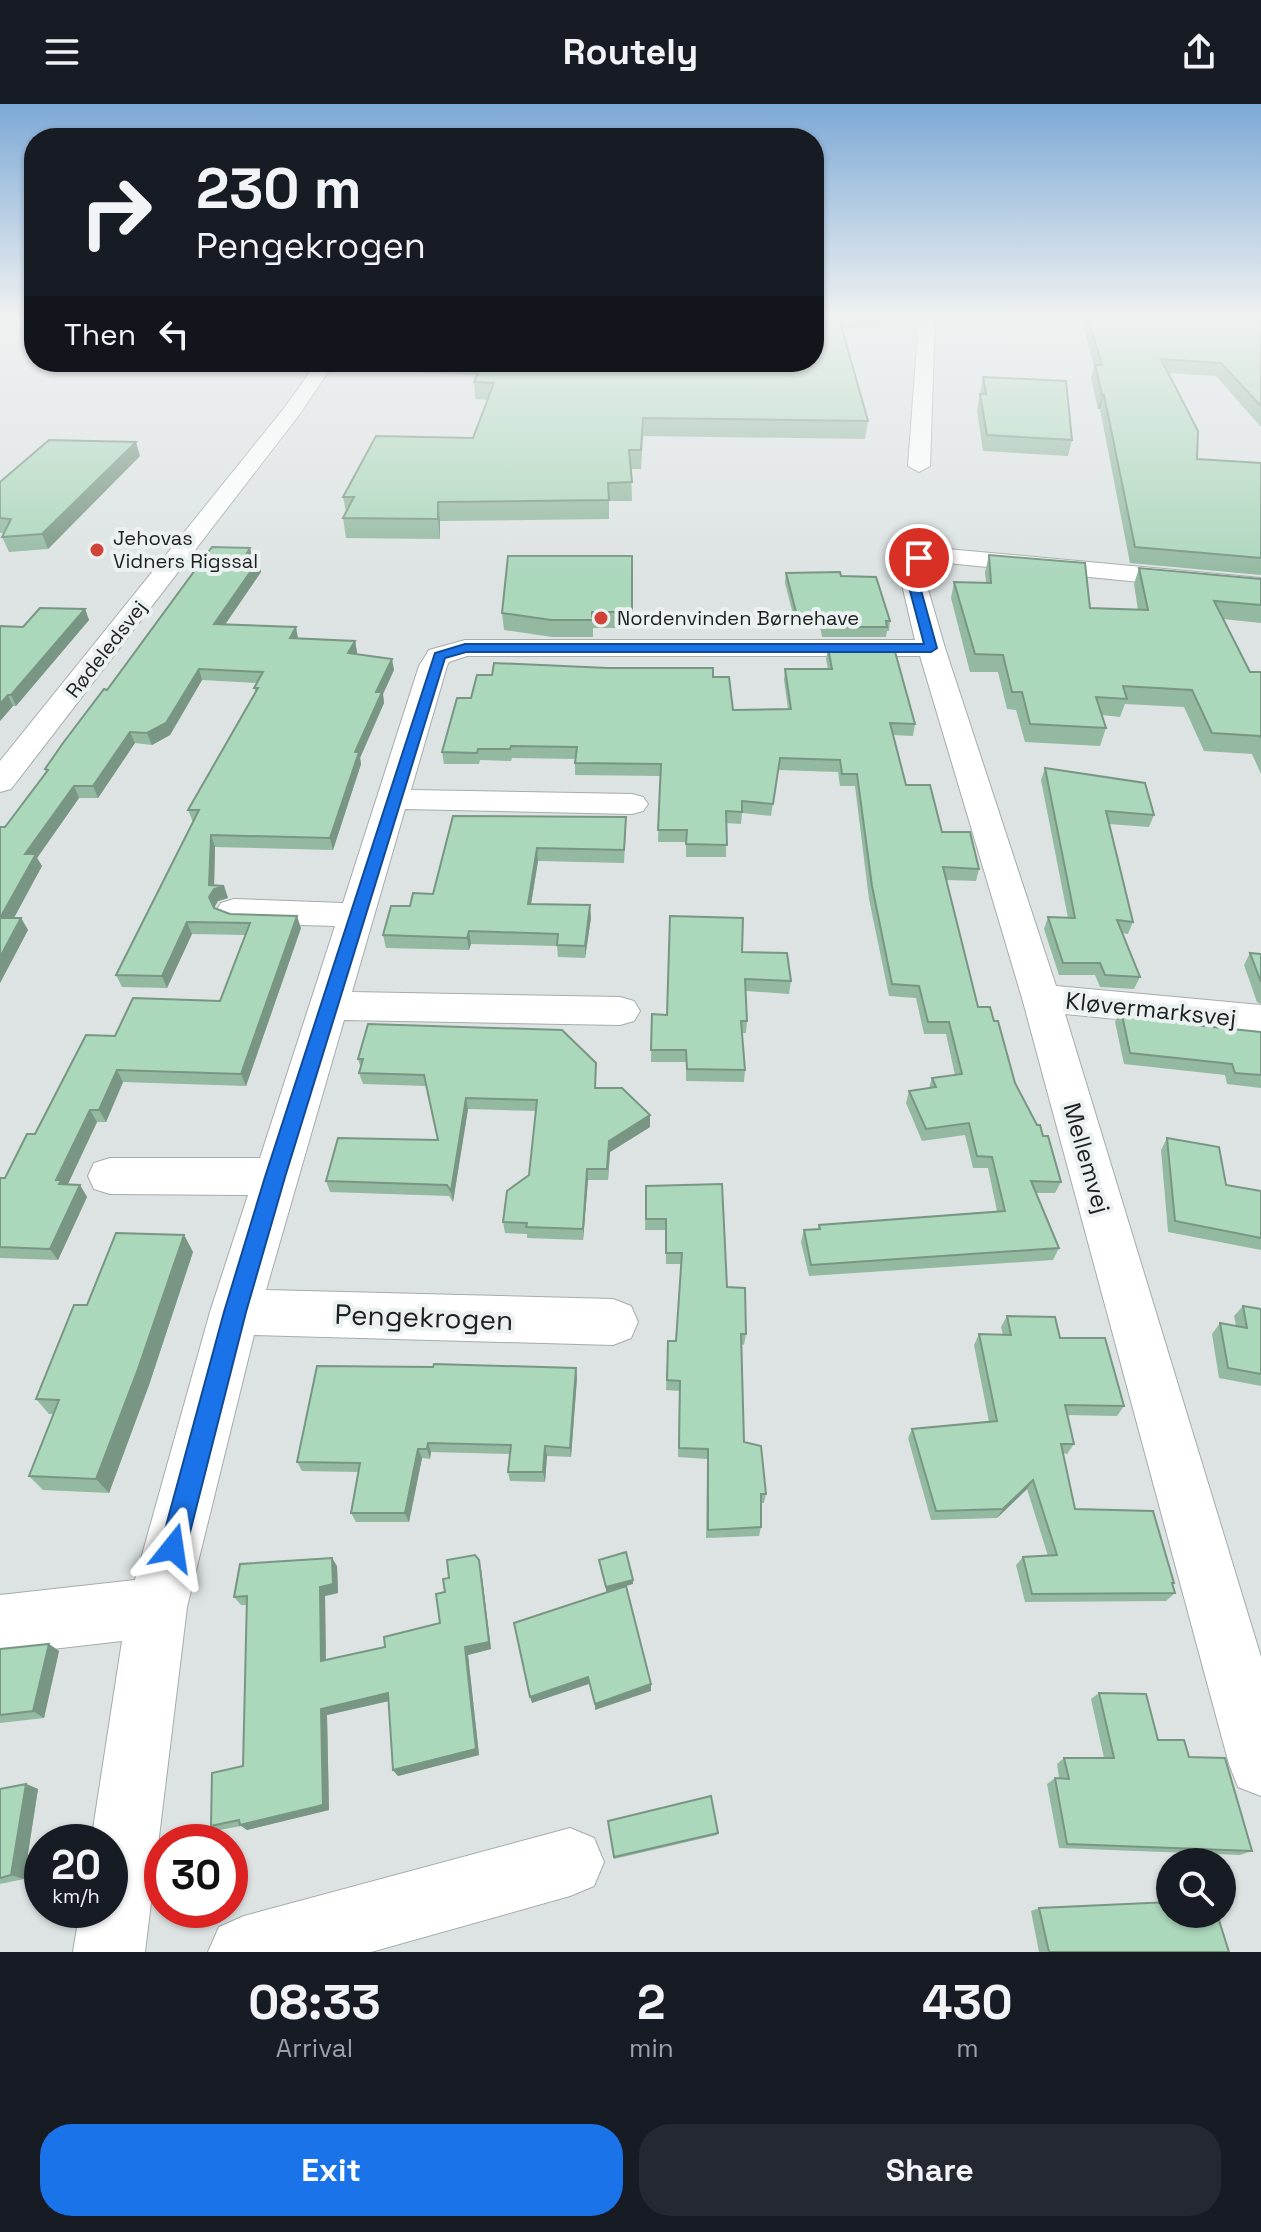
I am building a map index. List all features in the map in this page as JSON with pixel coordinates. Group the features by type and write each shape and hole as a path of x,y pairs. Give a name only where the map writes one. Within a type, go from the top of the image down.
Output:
{"street":[{"name":"Rødeledsvej","path":"0,782 297,404"},
{"path":"919,466 922,404"},
{"name":"Mellemvej","path":"1261,586 947,556 919,558 912,564 911,572 931,648 1041,998 1261,1764"},
{"path":"109,1952 157,1607 235,1312 275,1177 331,1006 433,666 439,656 465,648 931,648"},
{"path":"392,799 632,804"},
{"path":"234,911 358,915"},
{"name":"Kløvermarksvej","path":"1041,998 1261,1019"},
{"path":"331,1006 620,1011"},
{"path":"110,1176 275,1177"},
{"name":"Pengekrogen","path":"235,1312 613,1322"},
{"path":"0,1625 157,1607"},
{"path":"244,1952 570,1862"}],"building":[{"path":"486,404 863,404 868,421 643,418 641,450 629,450 632,482 608,483 609,500 438,502 438,519 343,518 354,497 343,497 376,436 473,438"},
{"path":"982,404 1068,404 1072,440 987,435"},
{"path":"1106,404 1184,404 1198,431 1197,459 1261,463 1261,558 1135,547"},
{"path":"49,440 136,442 42,534 2,537 11,519 0,518 0,482"},
{"path":"212,547 250,548 242,561 258,561 214,624 296,627 290,638 355,641 348,653 392,659 376,692 382,692 355,752 359,752 330,838 211,835 209,885 224,886 214,889 209,897 214,908 230,914 297,916 241,1074 117,1070 99,1110 90,1110 56,1180 61,1180 59,1184 80,1185 50,1249 0,1247 0,1178 5,1178 27,1134 35,1134 86,1035 115,1036 133,998 220,1001 250,923 187,922 162,976 116,975 199,810 188,810 258,688 254,688 263,672 199,669 166,723 147,733 130,732 93,786 74,786 25,854 36,854 0,918 0,827 5,827 48,770 45,769 63,743 104,689 107,690"},
{"path":"989,555 1085,563 1090,608 1148,610 1139,568 1261,579 1261,605 1214,601 1250,672 1261,672 1261,738 1212,733 1192,690 1123,686 1127,699 1096,697 1106,728 1030,724 1022,692 1012,692 1003,655 975,654 954,582 991,583"},
{"path":"508,556 632,556 632,612 592,612 592,620 551,620 502,613"},
{"path":"840,572 841,576 876,577 890,621 886,621 887,627 824,627 822,616 797,616 786,573"},
{"path":"40,608 85,609 0,704 0,626 23,627"},
{"path":"828,648 894,648 915,724 890,723 906,785 930,785 942,832 970,832 979,869 943,867 978,1007 990,1007 994,1021 998,1021 1015,1083 1037,1125 1040,1125 1043,1136 1048,1136 1061,1182 1031,1181 1059,1248 811,1265 804,1230 820,1229 819,1225 1005,1211 992,1157 977,1156 969,1123 926,1129 909,1091 936,1087 932,1078 962,1074 949,1022 928,1022 919,986 892,984 872,886 857,774 842,774 840,760 780,758 773,804 742,801 742,812 726,811 727,845 686,844 687,830 658,830 661,764 575,763 577,747 511,746 510,749 478,749 477,753 442,752 457,698 471,698 477,675 492,675 494,663 713,668 713,677 729,677 733,710 791,709 785,669 832,669"},
{"path":"1045,768 1145,783 1154,815 1106,811 1133,922 1117,920 1140,977 1105,975 1100,963 1063,963 1048,917 1075,918"},
{"path":"453,816 626,817 624,850 537,848 528,904 590,905 585,946 557,945 558,934 469,931 467,938 383,935 391,906 410,906 413,893 433,894"},
{"path":"670,916 743,918 742,952 787,953 791,981 745,979 747,1021 741,1021 745,1070 687,1069 686,1050 651,1050 652,1014 667,1015"},
{"path":"0,918 21,918 0,957"},
{"path":"1250,953 1261,954 1261,982"},
{"path":"1121,1010 1192,1017 1194,1025 1261,1032 1261,1075 1235,1073 1232,1064 1130,1053"},
{"path":"368,1024 562,1030 596,1063 595,1088 622,1088 650,1115 609,1141 607,1169 587,1169 583,1229 526,1227 527,1223 503,1222 507,1191 529,1175 537,1100 466,1098 451,1191 447,1185 326,1181 338,1138 438,1140 424,1075 359,1073 363,1059 358,1059"},
{"path":"1167,1138 1219,1147 1226,1185 1261,1191 1261,1238 1175,1221"},
{"path":"722,1184 727,1287 745,1288 746,1334 741,1334 744,1442 761,1446 766,1494 761,1494 761,1527 708,1530 708,1449 679,1448 680,1381 667,1380 668,1341 676,1341 682,1253 666,1253 666,1219 646,1219 646,1186"},
{"path":"116,1233 184,1235 96,1479 29,1476 59,1400 36,1399 74,1305 87,1305"},
{"path":"1243,1306 1261,1309 1261,1374 1228,1368 1220,1323 1247,1328"},
{"path":"1007,1316 1055,1317 1060,1338 1105,1338 1124,1406 1065,1405 1074,1444 1061,1444 1075,1509 1153,1511 1175,1593 1032,1594 1023,1557 1057,1555 1033,1480 1003,1509 936,1511 912,1429 997,1421 979,1334 1011,1335"},
{"path":"434,1364 576,1368 570,1448 545,1446 543,1472 508,1472 511,1445 428,1443 427,1449 418,1449 405,1513 351,1513 360,1463 297,1462 317,1366 433,1367"},
{"path":"626,1552 633,1580 606,1587 599,1560"},
{"path":"475,1555 479,1560 489,1642 465,1647 476,1749 393,1770 388,1693 321,1709 323,1805 244,1824 240,1824 239,1820 211,1824 212,1773 243,1766 247,1596 234,1597 240,1564 332,1558 333,1584 320,1587 321,1661 385,1647 384,1637 440,1623 436,1594 445,1592 443,1579 449,1578 447,1560"},
{"path":"626,1586 651,1684 595,1704 588,1677 530,1697 514,1623"},
{"path":"49,1644 33,1711 0,1715 0,1649"},
{"path":"1099,1693 1146,1694 1158,1740 1184,1740 1189,1757 1225,1758 1252,1851 1067,1844 1055,1778 1069,1779 1064,1758 1114,1758"},
{"path":"26,1784 11,1875 0,1878 0,1789"},
{"path":"711,1796 718,1833 614,1857 608,1821"},
{"path":"1156,1903 1156,1928 1221,1928 1229,1952 1049,1952 1039,1908"}],"place":[{"name":"Jehovas Vidners Rigssal","path":"97,550"},
{"name":"Nordenvinden Børnehave","path":"601,618"}],"route":[{"path":"173,1548 235,1312 275,1177 331,1006 433,666 439,656 465,648 931,648 911,572 912,564 919,558"}]}
